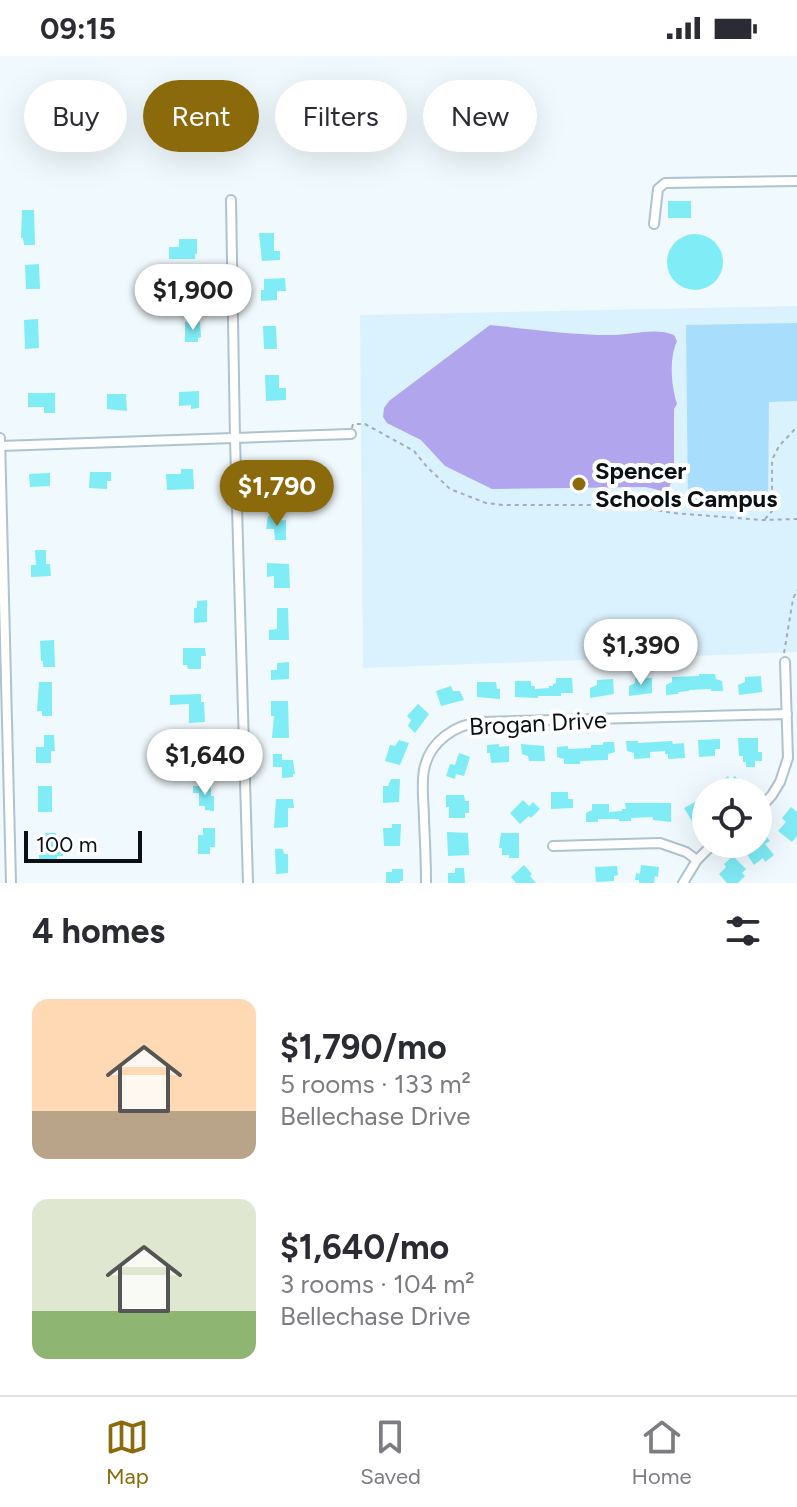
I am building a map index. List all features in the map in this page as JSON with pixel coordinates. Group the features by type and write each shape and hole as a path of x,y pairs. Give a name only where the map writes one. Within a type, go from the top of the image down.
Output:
{"street":[{"path":"654,224 658,189 665,183 797,181"},
{"path":"231,200 248,883"},
{"path":"0,446 351,434"},
{"path":"0,438 5,830 11,883"},
{"path":"772,795 788,758 785,662"},
{"name":"Brogan Drive","path":"426,883 425,767 434,747 458,728 482,722 787,714"},
{"path":"553,846 660,843 686,852 697,860 683,883"}],"path":[{"path":"351,434 353,424 365,424 414,451 450,489 486,503 631,505 673,513 765,520 797,519"},
{"path":"765,520 772,511 774,453 797,427"},
{"path":"785,662 793,599 797,590"}],"shaded area":[{"name":"Spencer Schools Campus","path":"797,306 797,652 363,668 360,315"},
{"path":"797,323 797,401 769,402 768,504 688,505 686,325"},
{"path":"490,325 581,334 651,331 674,335 677,341 672,372 677,404 674,409 674,470 669,489 492,489 445,466 421,440 387,423 383,417 389,401"}],"building":[{"path":"668,201 691,201 691,218 668,218"},
{"path":"22,210 34,210 35,245 24,245 21,238"},
{"path":"259,233 274,233 274,251 280,251 280,260 262,261"},
{"path":"695,234 715,242 723,262 715,282 695,290 675,282 667,262 675,242"},
{"path":"179,239 197,239 195,259 169,259 169,247 179,247"},
{"path":"39,264 40,289 26,289 25,265"},
{"path":"180,276 196,276 194,296 181,296"},
{"path":"285,278 286,291 277,291 277,300 261,301 264,279"},
{"path":"38,319 39,348 25,349 24,320"},
{"path":"185,322 200,322 201,337 198,342 185,342"},
{"path":"263,326 276,326 277,349 264,349"},
{"path":"265,375 279,375 279,388 286,388 286,400 266,401"},
{"path":"199,391 199,408 179,406 179,392"},
{"path":"28,393 55,393 55,413 44,413 44,407 28,407"},
{"path":"107,394 126,394 127,411 107,409"},
{"path":"272,467 280,467 281,491 266,491 266,476 272,476"},
{"path":"181,469 193,469 194,489 167,490 166,474 181,474"},
{"path":"90,472 111,472 107,489 89,488"},
{"path":"50,473 50,486 30,487 29,474"},
{"path":"268,516 277,516 277,521 286,520 286,540 275,540 274,529 266,529"},
{"path":"35,550 46,550 46,564 50,564 51,576 31,577 31,565 36,565"},
{"path":"267,563 289,564 290,588 274,588 274,576 267,577"},
{"path":"207,600 207,622 194,623 197,601"},
{"path":"277,608 288,608 289,640 269,640 269,630 277,629"},
{"path":"54,640 55,667 43,667 40,641"},
{"path":"183,648 205,648 206,656 201,656 201,669 188,669 187,665 183,665"},
{"path":"289,662 289,679 271,680 271,670 277,670 277,663"},
{"path":"715,674 716,679 722,681 723,691 689,690 666,695 666,685 672,682 672,677"},
{"path":"761,676 762,692 739,695 738,685 745,682 745,677"},
{"path":"556,678 572,678 573,693 538,698 515,697 515,681 531,681 535,689 549,688 556,683"},
{"path":"635,678 652,678 652,693 629,696 629,686 635,683"},
{"path":"613,679 614,694 590,698 590,688 597,685 597,680"},
{"path":"39,682 52,682 52,716 42,716 42,711 37,711"},
{"path":"477,682 496,682 500,699 477,697"},
{"path":"451,686 453,691 460,691 464,700 441,706 436,691"},
{"path":"201,694 205,722 189,723 189,704 170,705 170,695"},
{"path":"271,701 288,701 289,738 272,738 274,716 271,716"},
{"path":"418,704 429,714 415,733 408,726 411,720 407,716"},
{"path":"44,735 54,735 55,751 51,751 51,763 36,763 36,747 44,747"},
{"path":"191,738 205,738 208,766 188,767 185,749 191,744"},
{"path":"738,738 758,738 762,761 755,761 755,767 746,767 743,756 739,756"},
{"path":"720,739 720,749 715,749 715,756 699,757 698,740"},
{"path":"399,740 409,743 400,765 385,761 390,745 395,746"},
{"path":"626,741 684,743 685,758 668,759 665,751 650,752 650,758 634,759 634,753 627,751"},
{"path":"603,742 614,742 615,752 608,754 608,760 564,764 564,759 557,757 557,747 591,748 591,745 603,745"},
{"path":"499,744 499,747 509,746 509,762 491,763 487,745"},
{"path":"521,744 544,746 545,761 529,761 528,756 522,754"},
{"path":"459,753 470,757 464,776 456,774 455,779 446,776 450,764 455,765"},
{"path":"273,754 282,754 282,760 293,760 293,777 282,778 282,767 273,767"},
{"path":"391,779 400,779 399,802 383,803 383,786 388,786"},
{"path":"38,786 52,786 52,812 38,812"},
{"path":"193,786 211,786 214,811 199,806 199,793 193,793"},
{"path":"551,792 568,792 568,799 573,799 573,808 551,809"},
{"path":"446,795 464,795 465,801 469,801 469,813 465,813 465,818 449,818"},
{"path":"276,799 293,799 294,808 288,808 288,827 274,828"},
{"path":"523,800 529,806 533,802 540,809 520,824 510,813"},
{"path":"625,803 671,803 671,822 653,820 653,817 586,822 586,813 592,810 592,804 609,804 609,812 626,809"},
{"path":"692,804 692,821 684,808"},
{"path":"791,807 797,812 797,836 792,842 778,831 786,822 782,818"},
{"path":"392,824 401,824 400,846 384,846 383,828 392,828"},
{"path":"203,828 215,828 215,847 210,847 210,854 198,854 198,835 203,835"},
{"path":"447,832 468,833 469,855 448,856"},
{"path":"45,833 56,833 57,849 63,849 63,856 57,856 57,863 39,863 39,851 45,851"},
{"path":"501,833 519,833 519,858 502,855 502,848 499,848"},
{"path":"275,849 283,849 284,854 288,854 288,873 276,874"},
{"path":"735,858 746,869 742,873 745,876 738,883 727,883 719,874 726,867 724,864"},
{"path":"749,858 763,858 754,865"},
{"path":"524,865 536,883 516,883 511,877"},
{"path":"641,865 659,867 654,883 635,880 636,873 640,874"},
{"path":"617,866 618,875 614,876 614,881 596,882 595,867"},
{"path":"455,868 464,868 465,883 448,883 448,873 455,873"},
{"path":"392,869 403,869 403,881 386,883 386,872 392,872"}],"place":[{"name":"Spencer Schools Campus","path":"579,484"}]}
